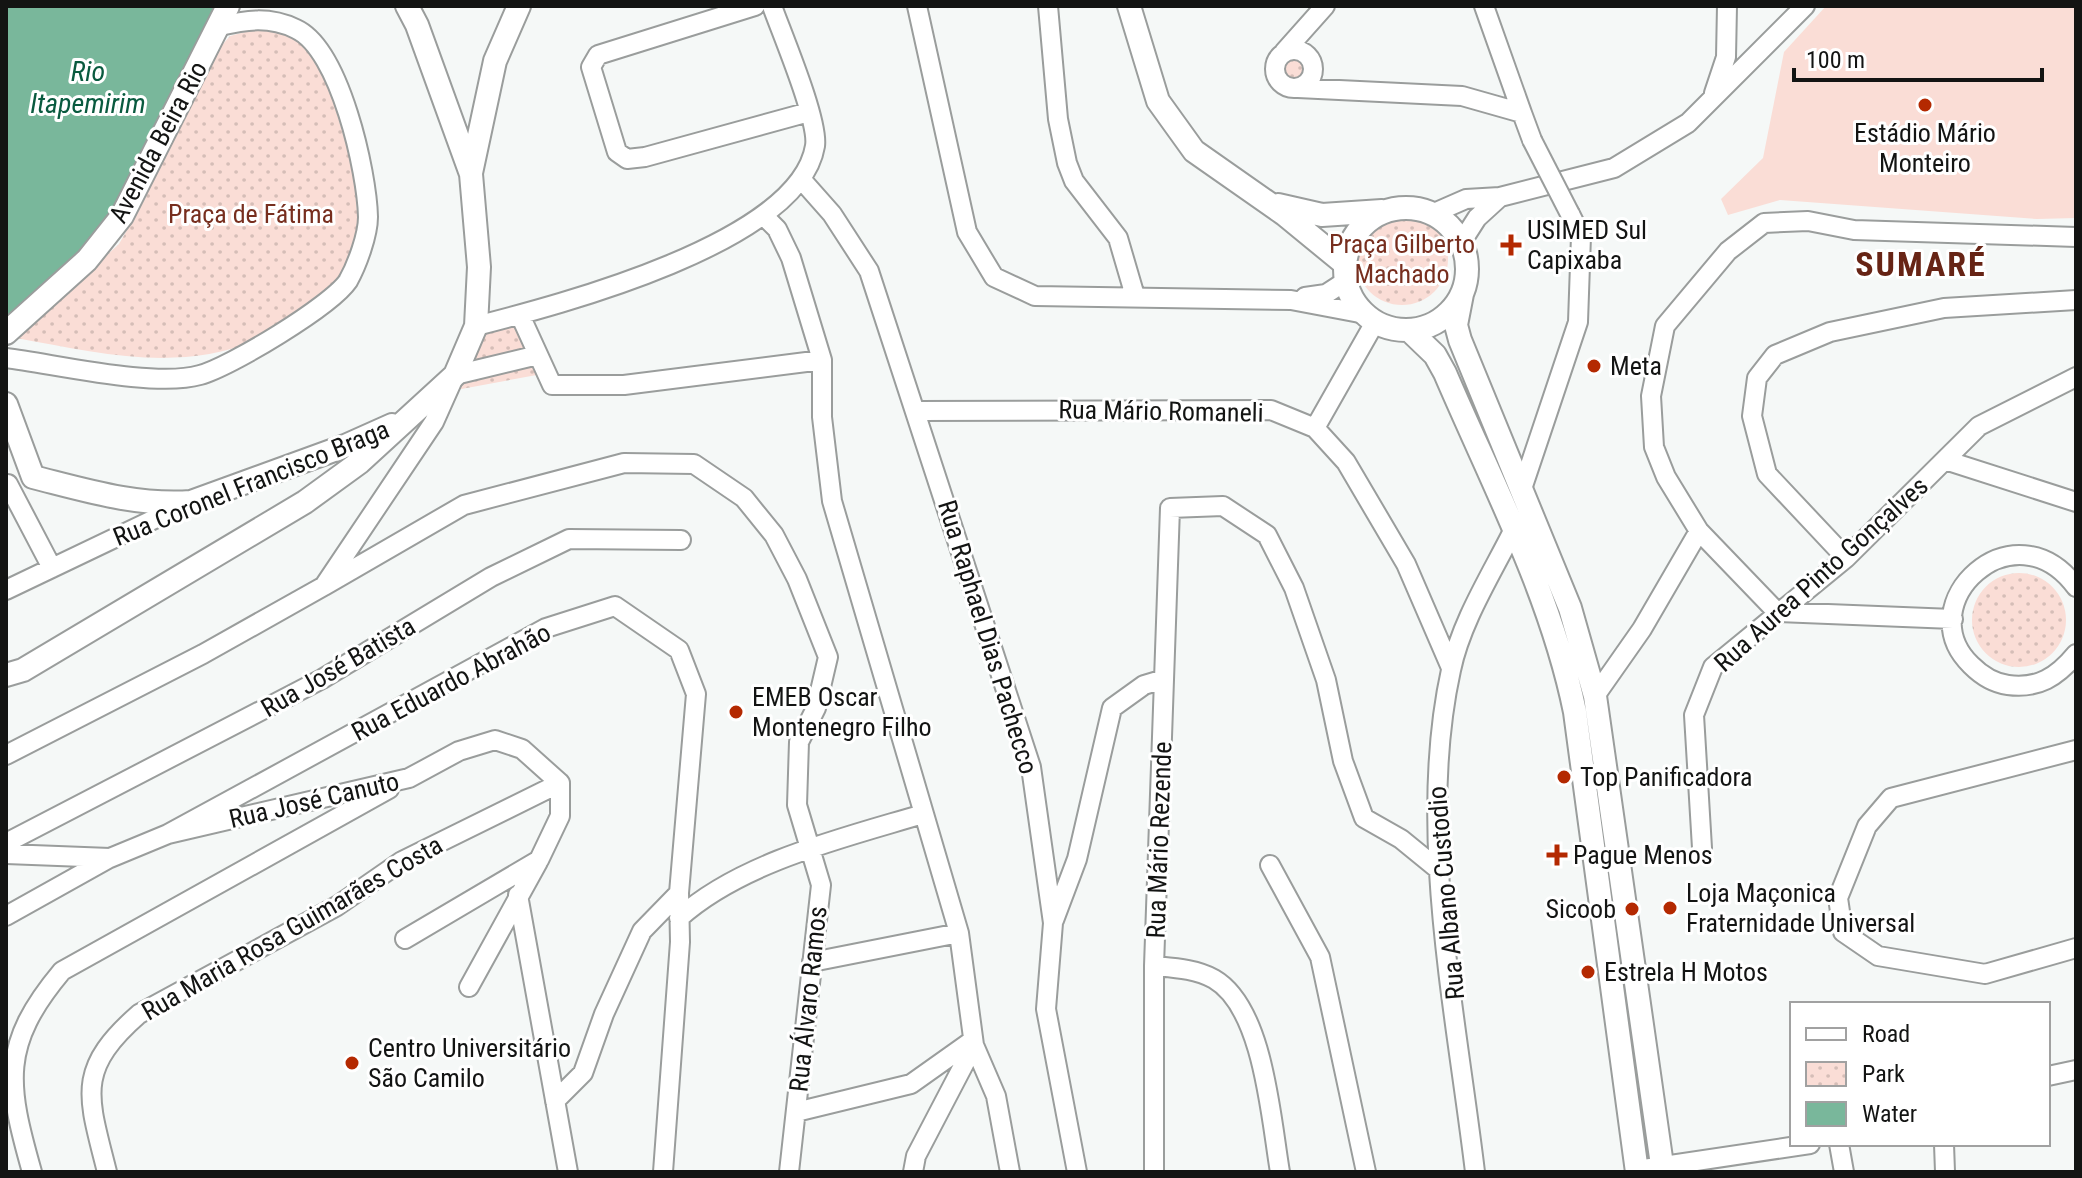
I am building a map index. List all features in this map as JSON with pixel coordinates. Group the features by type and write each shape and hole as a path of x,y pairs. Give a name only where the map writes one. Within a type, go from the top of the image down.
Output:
{"main road":[{"path":"471,174 483,105 495,61 519,6"},
{"path":"1129,6 1158,101 1173,126 1194,151 1262,199 1345,272"},
{"path":"12,676 305,502 360,462 455,375 476,326 479,267 471,174 415,12"},
{"name":"Avenida Beira Rio","path":"8,335 87,260 122,216 223,16"},
{"path":"1262,199 1293,211 1322,215 1406,206 1434,213 1447,222 1461,243 1467,278 1456,325 1460,340 1570,608 1595,696 1662,1168"},
{"path":"1385,210 1365,222 1354,236 1345,272 1352,298 1369,319 1392,331 1424,327 1448,313 1462,294"},
{"path":"1409,330 1435,355 1445,373 1550,620 1566,666 1575,712 1637,1171"},
{"path":"6,404 33,477 113,498 191,502"},
{"name":"Rua Coronel Francisco Braga","path":"191,502 345,446 409,417"}],"street":[{"path":"755,6 598,55 591,67 617,152 627,159 645,157 809,112"},
{"path":"476,326 573,302 677,263 763,215 801,179 815,145 809,112 772,6"},
{"path":"917,6 967,232 994,277 1035,296 1291,300 1326,294 1345,272"},
{"path":"1048,6 1058,119 1067,163 1074,181 1118,238 1135,296"},
{"path":"1325,6 1276,62 1276,76 1287,87 1462,96 1522,113"},
{"path":"1484,6 1532,140 1581,236 1578,322 1522,489"},
{"path":"1713,99 1726,57 1727,6"},
{"path":"1434,213 1466,199 1500,197 1614,168 1688,123 1805,6"},
{"path":"6,358 164,378 200,375 284,332 335,295 347,281 368,221 366,192 354,140 331,67 312,41 297,29 254,18 223,16"},
{"path":"1284,52 1300,50 1313,64 1311,78 1298,88"},
{"name":"Rua Raphael Dias Pachecco","path":"801,179 832,214 869,271 1031,767 1053,923 1046,1009 1077,1172"},
{"path":"1461,243 1477,218 1500,197"},
{"path":"763,215 777,229 791,258 822,360 822,417 832,501 881,657 959,933 974,1042 996,1096 1010,1172"},
{"path":"1953,619 1777,612 1699,531 1666,477 1654,447 1651,396 1665,326 1728,251 1764,223 1808,221 1854,230 2076,237"},
{"path":"1291,300 1369,319 1315,428"},
{"path":"1846,558 1767,474 1752,416 1757,378 1775,355 1830,332 1944,308 2076,300"},
{"path":"520,315 552,385 624,385 822,360"},
{"path":"324,586 434,422 455,375 538,355"},
{"name":"Rua Aurea Pinto Gonçalves","path":"1702,848 1694,715 1713,667 1846,558 1979,426 2076,377"},
{"name":"Rua Mário Romaneli","path":"917,411 1271,410 1315,428 1346,462 1406,564 1451,668"},
{"path":"1945,460 2076,502"},
{"name":"Rua Álvaro Ramos","path":"6,755 203,654 464,505 624,463 694,464 744,498 774,535 797,579 828,657 816,708 799,742 797,805 821,885 789,1172"},
{"path":"33,477 7,484 52,568"},
{"name":"Rua Coronel Francisco Braga","path":"6,590 191,502"},
{"name":"Rua Mário Rezende","path":"1154,1172 1154,966 1170,508 1223,506 1267,535 1294,588 1326,680 1343,761 1364,818 1401,839 1439,870"},
{"name":"Rua Albano Custodio","path":"1475,1172 1439,870 1436,775 1451,668 1474,608 1513,531"},
{"path":"1595,696 1642,629 1699,531"},
{"name":"Rua José Batista","path":"6,843 322,679 491,577 569,539 681,540"},
{"path":"2076,587 2065,573 2047,560 2026,554 2004,556 1984,564 1968,579 1957,598 1953,619 1956,641 1966,660 1981,675 2001,684 2023,687 2044,682 2062,670 2076,654"},
{"name":"Rua Eduardo Abrahão","path":"168,834 546,628 615,606 679,650 696,694 679,893"},
{"path":"1053,923 1077,859 1112,708 1144,685 1164,679"},
{"name":"Rua José Canuto","path":"6,854 110,858 168,834 409,778 459,751 495,740 522,749 560,783"},
{"path":"2076,750 1891,798 1867,826 1838,898 1843,932 1878,956 1985,974 2076,948"},
{"path":"32,1172 12,1102 10,1069 23,1024 35,1001 62,971 409,778"},
{"path":"469,987 560,816 560,783"},
{"name":"Rua Maria Rosa Guimarães Costa","path":"107,1172 91,1096 95,1063 115,1035 139,1014 337,906 402,861 560,783"},
{"path":"679,918 702,897 808,849 923,814"},
{"path":"6,916 110,858"},
{"path":"405,939 539,860"},
{"path":"1270,865 1320,957 1366,1172"},
{"path":"663,1172 680,942 679,893"},
{"path":"555,1101 583,1073 614,990 642,931 679,893"},
{"path":"518,895 568,1172"},
{"path":"812,962 959,933"},
{"path":"1154,966 1193,970 1217,980 1238,1004 1261,1053 1280,1172"},
{"path":"796,1112 911,1084 974,1042"},
{"path":"913,1172 916,1156 974,1042"},
{"path":"2050,1076 2076,1070"},
{"path":"1637,1171 1798,1146"},
{"path":"1839,1146 1844,1172"},
{"path":"1944,1146 1945,1172"}],"green space":[{"name":"Estádio Mário Monteiro","path":"1826,6 2076,8 2076,218 2037,219 1780,200 1728,215 1721,199 1763,158 1784,52"},
{"name":"Praça de Fátima","path":"263,27 298,39 324,71 354,170 358,225 343,283 273,333 232,349 201,355 140,357 16,338 119,244 146,197 161,152 216,52 230,36"},
{"path":"1293,55 1302,58 1305,67 1302,76 1293,79 1284,76 1281,67 1284,58"},
{"name":"Praça Gilberto Machado","path":"1402,213 1420,216 1435,226 1445,241 1448,259 1445,277 1435,292 1420,302 1402,305 1384,302 1369,292 1359,277 1356,259 1359,241 1369,226 1384,216"},
{"path":"517,322 542,374 456,390 484,330"},
{"path":"2019,573 2037,576 2053,586 2063,602 2066,620 2063,638 2053,654 2037,664 2019,667 2001,664 1985,654 1975,638 1972,620 1975,602 1985,586 2001,576"}],"water":[{"name":"Rio Itapemirim","path":"6,6 221,6 105,223 60,274 6,317"}],"place":[{"name":"Estádio Mário Monteiro","path":"1925,105"},
{"name":"USIMED Sul Capixaba","path":"1511,245"},
{"name":"Meta","path":"1594,366"},
{"name":"EMEB Oscar Montenegro Filho","path":"736,712"},
{"name":"Top Panificadora","path":"1564,777"},
{"name":"Pague Menos","path":"1557,855"},
{"name":"Loja Maçonica Fraternidade Universal","path":"1670,908"},
{"name":"Sicoob","path":"1632,909"},
{"name":"Estrela H Motos","path":"1588,972"},
{"name":"Centro Universitário São Camilo","path":"352,1063"}],"district":[{"name":"SUMARÉ","path":"1921,264"}]}
